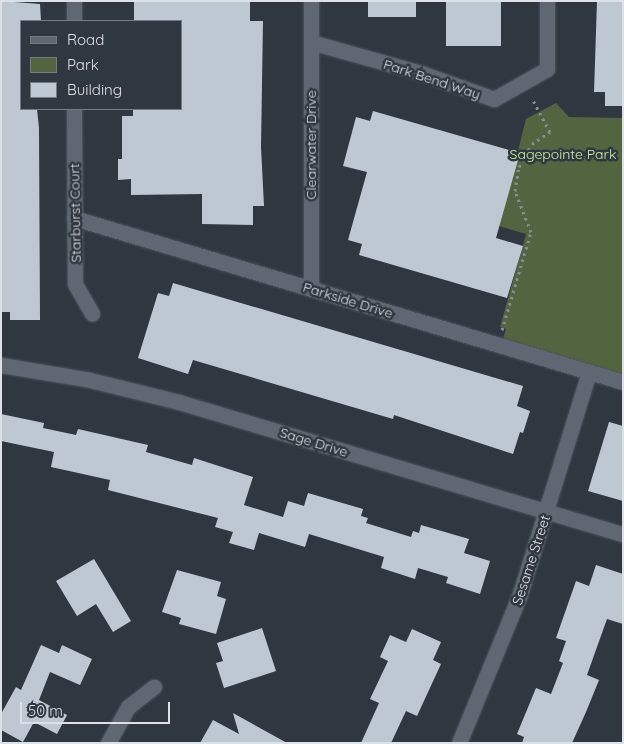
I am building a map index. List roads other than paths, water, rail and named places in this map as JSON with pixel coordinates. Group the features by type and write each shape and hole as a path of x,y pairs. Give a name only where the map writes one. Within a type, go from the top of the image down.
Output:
{"street":[{"path":"74,1 74,20"},
{"name":"Clearwater Drive","path":"311,1 311,289"},
{"name":"Park Bend Way","path":"311,42 421,73 494,99 547,69 547,1"},
{"name":"Starburst Court","path":"74,110 75,284 92,313"},
{"name":"Parkside Drive","path":"74,218 623,382"},
{"name":"Sage Drive","path":"1,365 86,380 179,402 623,534"},
{"name":"Sesame Street","path":"459,743 519,597 589,372"},
{"path":"108,743 128,707 154,687"}],"park label":[{"name":"Sagepointe Park","path":"563,154"}]}
